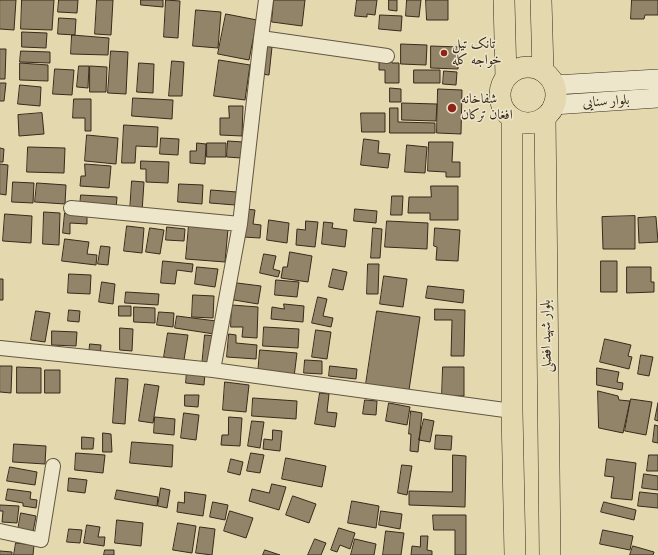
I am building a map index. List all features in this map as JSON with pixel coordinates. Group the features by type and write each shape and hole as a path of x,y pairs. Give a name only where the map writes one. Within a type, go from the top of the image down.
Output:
{"main road":[{"path":"504,0 506,78"},
{"name":"بلوار شهید افضلی","path":"541,0 549,95 550,555"},
{"path":"527,67 535,68 549,95 537,121 529,122 520,122 512,118 502,106 500,100 502,84 506,78 519,68 527,67"},
{"name":"بلوار سنایی","path":"549,95 658,79"},
{"name":"بلوار سنایی","path":"549,95 658,98"},
{"path":"512,118 512,411 515,555"}],"street":[{"path":"213,370 240,224 266,0"},
{"path":"261,38 387,56"},
{"path":"71,208 240,224"},
{"path":"0,348 213,370 512,411"},
{"path":"0,531 41,540 53,466"}],"building":[{"path":"0,0 16,0 14,30 0,29"},
{"path":"22,0 54,0 52,30 21,29"},
{"path":"59,0 78,0 77,13 58,12"},
{"path":"97,0 113,0 111,35 95,34"},
{"path":"141,0 163,0 163,7 141,5"},
{"path":"166,0 180,1 178,38 164,37"},
{"path":"274,0 305,0 302,26 272,22"},
{"path":"357,0 377,0 375,15 367,14 367,17 355,16"},
{"path":"389,0 397,0 397,11 389,10"},
{"path":"407,0 421,0 419,17 406,16"},
{"path":"426,0 448,0 448,20 427,20"},
{"path":"632,0 658,0 658,15 645,15 644,19 631,19"},
{"path":"196,10 221,12 218,48 193,46"},
{"path":"226,14 257,20 249,60 218,54"},
{"path":"380,15 402,16 401,31 379,29"},
{"path":"59,18 76,19 75,35 58,34"},
{"path":"22,32 47,33 46,48 22,47"},
{"path":"72,35 109,38 108,55 71,54"},
{"path":"401,44 427,45 426,65 401,64"},
{"path":"264,46 272,47 269,75 261,74"},
{"path":"431,46 459,47 458,69 431,68"},
{"path":"0,49 6,49 5,79 0,79"},
{"path":"21,51 50,52 50,63 20,62"},
{"path":"111,51 128,52 126,94 108,93"},
{"path":"391,59 392,63 399,63 399,83 385,83 385,70 379,70 379,60"},
{"path":"219,60 250,65 245,100 214,96"},
{"path":"172,61 184,62 182,96 169,96"},
{"path":"20,63 48,65 48,81 20,80"},
{"path":"139,63 154,64 153,93 137,92"},
{"path":"79,66 89,66 88,88 77,87"},
{"path":"90,66 107,67 106,92 90,92"},
{"path":"55,69 74,70 72,95 53,94"},
{"path":"414,70 440,70 440,83 414,83"},
{"path":"444,71 457,72 456,85 443,84"},
{"path":"0,83 6,83 4,101 0,101"},
{"path":"20,85 41,87 40,106 18,104"},
{"path":"390,88 401,89 401,102 390,102"},
{"path":"438,89 462,90 461,134 437,133"},
{"path":"133,98 173,100 172,119 132,116"},
{"path":"74,99 91,99 91,131 85,131 85,118 73,118"},
{"path":"402,103 437,104 436,121 402,120"},
{"path":"229,106 243,106 242,136 220,135 220,118 229,118"},
{"path":"390,108 398,108 398,122 435,123 435,133 390,133"},
{"path":"42,113 44,134 19,136 18,115"},
{"path":"361,113 385,113 385,132 362,132"},
{"path":"124,125 158,127 157,147 136,146 135,163 122,163"},
{"path":"87,135 118,138 116,164 85,161"},
{"path":"161,138 179,139 178,155 160,154"},
{"path":"364,139 379,141 378,153 390,154 388,168 361,165"},
{"path":"228,141 243,142 241,158 227,157"},
{"path":"429,142 453,142 452,162 460,162 460,177 446,177 446,172 428,171"},
{"path":"197,143 206,144 205,164 190,163 190,151 196,151"},
{"path":"207,143 226,143 226,157 207,157"},
{"path":"407,145 427,147 425,173 405,172"},
{"path":"28,147 65,148 64,173 27,172"},
{"path":"0,148 4,149 3,162 0,162"},
{"path":"141,161 169,162 168,183 146,182 146,169 141,169"},
{"path":"0,164 8,165 6,195 0,194"},
{"path":"85,164 111,166 109,188 80,186 81,176 85,176"},
{"path":"132,181 144,182 142,212 130,211"},
{"path":"13,182 34,183 33,203 12,202"},
{"path":"37,183 66,185 65,204 35,202"},
{"path":"179,184 203,185 202,204 178,202"},
{"path":"431,186 458,186 458,220 430,220 430,213 408,213 409,197 431,197"},
{"path":"211,190 237,192 235,205 210,203"},
{"path":"81,195 117,197 116,209 80,207"},
{"path":"392,196 403,196 402,215 391,215"},
{"path":"246,209 255,210 253,224 261,225 260,238 243,237"},
{"path":"355,209 377,211 376,223 354,221"},
{"path":"44,212 60,213 59,245 43,244"},
{"path":"65,213 87,215 87,224 70,223 70,234 63,233"},
{"path":"5,214 32,216 31,243 3,241"},
{"path":"635,216 635,249 603,249 602,217"},
{"path":"656,217 658,242 639,243 638,218"},
{"path":"269,220 289,223 287,243 267,240"},
{"path":"306,221 318,222 315,247 296,245 297,229 305,230"},
{"path":"387,221 428,223 427,249 385,247"},
{"path":"324,222 333,223 332,228 347,230 345,247 322,244"},
{"path":"189,225 228,229 225,262 186,259"},
{"path":"127,226 144,228 142,253 124,251"},
{"path":"167,227 185,229 184,241 166,240"},
{"path":"150,228 164,230 160,254 146,252"},
{"path":"373,228 382,229 380,258 371,258"},
{"path":"435,228 460,230 458,261 436,260 437,247 434,246"},
{"path":"65,239 89,242 87,254 97,255 96,265 62,261"},
{"path":"101,246 110,247 108,265 98,264"},
{"path":"290,252 312,256 308,282 281,278 283,267 287,267"},
{"path":"264,254 276,256 273,269 280,271 278,277 260,273"},
{"path":"163,261 193,264 192,272 177,270 175,284 161,283"},
{"path":"601,261 617,261 617,292 601,292"},
{"path":"368,264 379,264 378,294 367,294"},
{"path":"197,267 218,269 215,287 195,284"},
{"path":"627,267 651,267 651,282 654,282 654,292 627,293"},
{"path":"333,269 347,272 343,290 329,287"},
{"path":"69,274 91,275 90,294 68,293"},
{"path":"384,276 407,279 403,307 380,304"},
{"path":"0,279 3,279 3,300 0,300"},
{"path":"276,280 299,282 297,297 275,295"},
{"path":"102,282 115,284 113,304 99,302"},
{"path":"237,283 261,286 258,304 234,300"},
{"path":"428,286 464,290 463,303 426,298"},
{"path":"126,292 159,294 158,305 125,303"},
{"path":"193,295 214,296 213,318 192,317"},
{"path":"318,297 327,299 323,316 333,318 331,327 312,323"},
{"path":"284,304 304,306 303,322 271,319 272,307 284,309"},
{"path":"232,305 258,307 257,338 242,337 243,327 231,327"},
{"path":"119,306 131,306 131,316 119,316"},
{"path":"134,307 155,308 155,323 134,322"},
{"path":"435,309 465,310 464,356 451,356 452,320 435,320"},
{"path":"69,310 80,311 79,322 68,321"},
{"path":"36,311 50,313 45,342 31,340"},
{"path":"377,311 420,317 409,390 366,384"},
{"path":"159,312 174,313 173,327 157,325"},
{"path":"177,316 216,321 214,334 175,328"},
{"path":"264,327 299,329 298,348 263,346"},
{"path":"120,328 133,329 132,351 120,350"},
{"path":"316,330 331,332 327,359 312,357"},
{"path":"52,331 77,332 76,346 52,345"},
{"path":"168,333 188,335 184,360 164,357"},
{"path":"229,334 236,335 236,343 257,345 256,359 227,357"},
{"path":"205,335 215,336 210,368 202,366"},
{"path":"605,339 631,345 628,356 632,357 629,369 600,362"},
{"path":"90,344 101,345 100,357 89,356"},
{"path":"260,350 297,353 294,377 258,374"},
{"path":"641,355 653,357 649,376 638,374"},
{"path":"305,360 322,361 322,374 304,373"},
{"path":"0,366 12,366 11,393 0,392"},
{"path":"330,366 357,369 356,379 329,376"},
{"path":"17,367 41,368 41,393 17,393"},
{"path":"443,367 464,367 464,396 442,396"},
{"path":"597,368 619,372 617,382 623,383 622,390 597,385"},
{"path":"45,370 60,370 60,393 45,393"},
{"path":"187,371 205,373 204,385 186,383"},
{"path":"116,378 128,379 125,424 113,423"},
{"path":"225,382 249,385 246,412 223,410"},
{"path":"145,384 159,386 153,423 139,421"},
{"path":"598,391 618,396 619,400 630,401 623,433 599,428"},
{"path":"320,393 329,394 327,412 337,413 335,427 315,424"},
{"path":"185,395 199,395 198,407 185,406"},
{"path":"253,398 297,401 296,419 252,416"},
{"path":"631,399 652,402 646,435 625,431"},
{"path":"365,400 377,401 376,415 363,414"},
{"path":"389,403 410,407 407,425 386,421"},
{"path":"658,403 658,421 655,420"},
{"path":"411,411 422,413 418,452 410,451 411,434 409,434"},
{"path":"184,413 199,415 196,440 181,438"},
{"path":"155,417 175,419 174,435 154,433"},
{"path":"229,417 242,418 240,446 221,445 222,435 228,435"},
{"path":"424,419 434,421 430,442 419,440"},
{"path":"252,421 264,422 260,448 248,446"},
{"path":"655,425 658,426 658,443 653,442"},
{"path":"273,430 282,431 280,451 263,449 264,439 272,440"},
{"path":"103,433 111,434 112,452 103,452"},
{"path":"436,435 452,436 451,450 435,449"},
{"path":"82,437 94,438 93,449 82,449"},
{"path":"132,442 173,445 172,467 130,463"},
{"path":"14,444 46,446 45,464 13,462"},
{"path":"76,453 105,455 103,473 75,470"},
{"path":"251,453 264,455 260,473 247,471"},
{"path":"453,455 466,456 465,507 409,505 409,491 452,492"},
{"path":"649,455 658,455 658,471 647,471"},
{"path":"286,458 326,466 322,487 282,479"},
{"path":"231,459 243,462 240,475 228,472"},
{"path":"607,459 636,463 632,500 611,498 614,477 605,476"},
{"path":"402,465 412,466 407,495 398,493"},
{"path":"10,467 37,472 35,485 7,481"},
{"path":"644,474 658,476 658,490 642,488"},
{"path":"69,478 87,480 85,493 68,491"},
{"path":"272,484 286,487 279,510 249,501 252,489 269,493"},
{"path":"161,488 170,490 167,508 158,506"},
{"path":"8,489 31,492 30,499 37,500 36,508 23,506 23,503 6,500"},
{"path":"117,490 158,497 157,506 115,499"},
{"path":"185,492 206,495 203,516 177,512 178,502 184,503"},
{"path":"640,492 658,494 658,508 638,506"},
{"path":"293,496 316,504 309,523 286,515"},
{"path":"352,501 379,506 376,528 348,523"},
{"path":"213,502 228,505 225,520 210,517"},
{"path":"604,502 636,510 634,520 601,512"},
{"path":"0,505 19,506 17,523 2,522 3,511 0,511"},
{"path":"230,511 253,518 246,538 224,531"},
{"path":"381,511 402,514 400,529 379,525"},
{"path":"21,513 36,516 33,532 18,530"},
{"path":"433,515 466,515 466,555 455,555 455,530 434,530"},
{"path":"117,520 143,523 141,546 115,543"},
{"path":"178,523 196,526 192,553 173,550"},
{"path":"87,525 100,527 98,537 105,537 104,546 84,543"},
{"path":"200,527 215,529 212,555 196,553"},
{"path":"339,528 355,533 350,549 340,545 337,552 331,550"},
{"path":"69,529 82,530 80,543 67,542"},
{"path":"603,530 633,536 630,550 600,544"},
{"path":"386,531 404,533 401,555 383,555"},
{"path":"421,536 428,536 427,550 432,551 432,555 411,555 412,546 420,547"},
{"path":"315,539 326,543 321,555 308,555"},
{"path":"355,539 376,544 374,555 351,555"},
{"path":"16,543 34,545 33,555 14,555"},
{"path":"633,546 654,552 653,555 630,555"},
{"path":"105,550 114,550 114,555 104,555"},
{"path":"265,550 280,555 263,555"},
{"path":"0,551 12,552 12,555 0,555"}],"place":[{"name":"تانک تیل خواجه کله","path":"444,53"},
{"name":"شفاخانه افغان ترکان","path":"452,108"}]}
